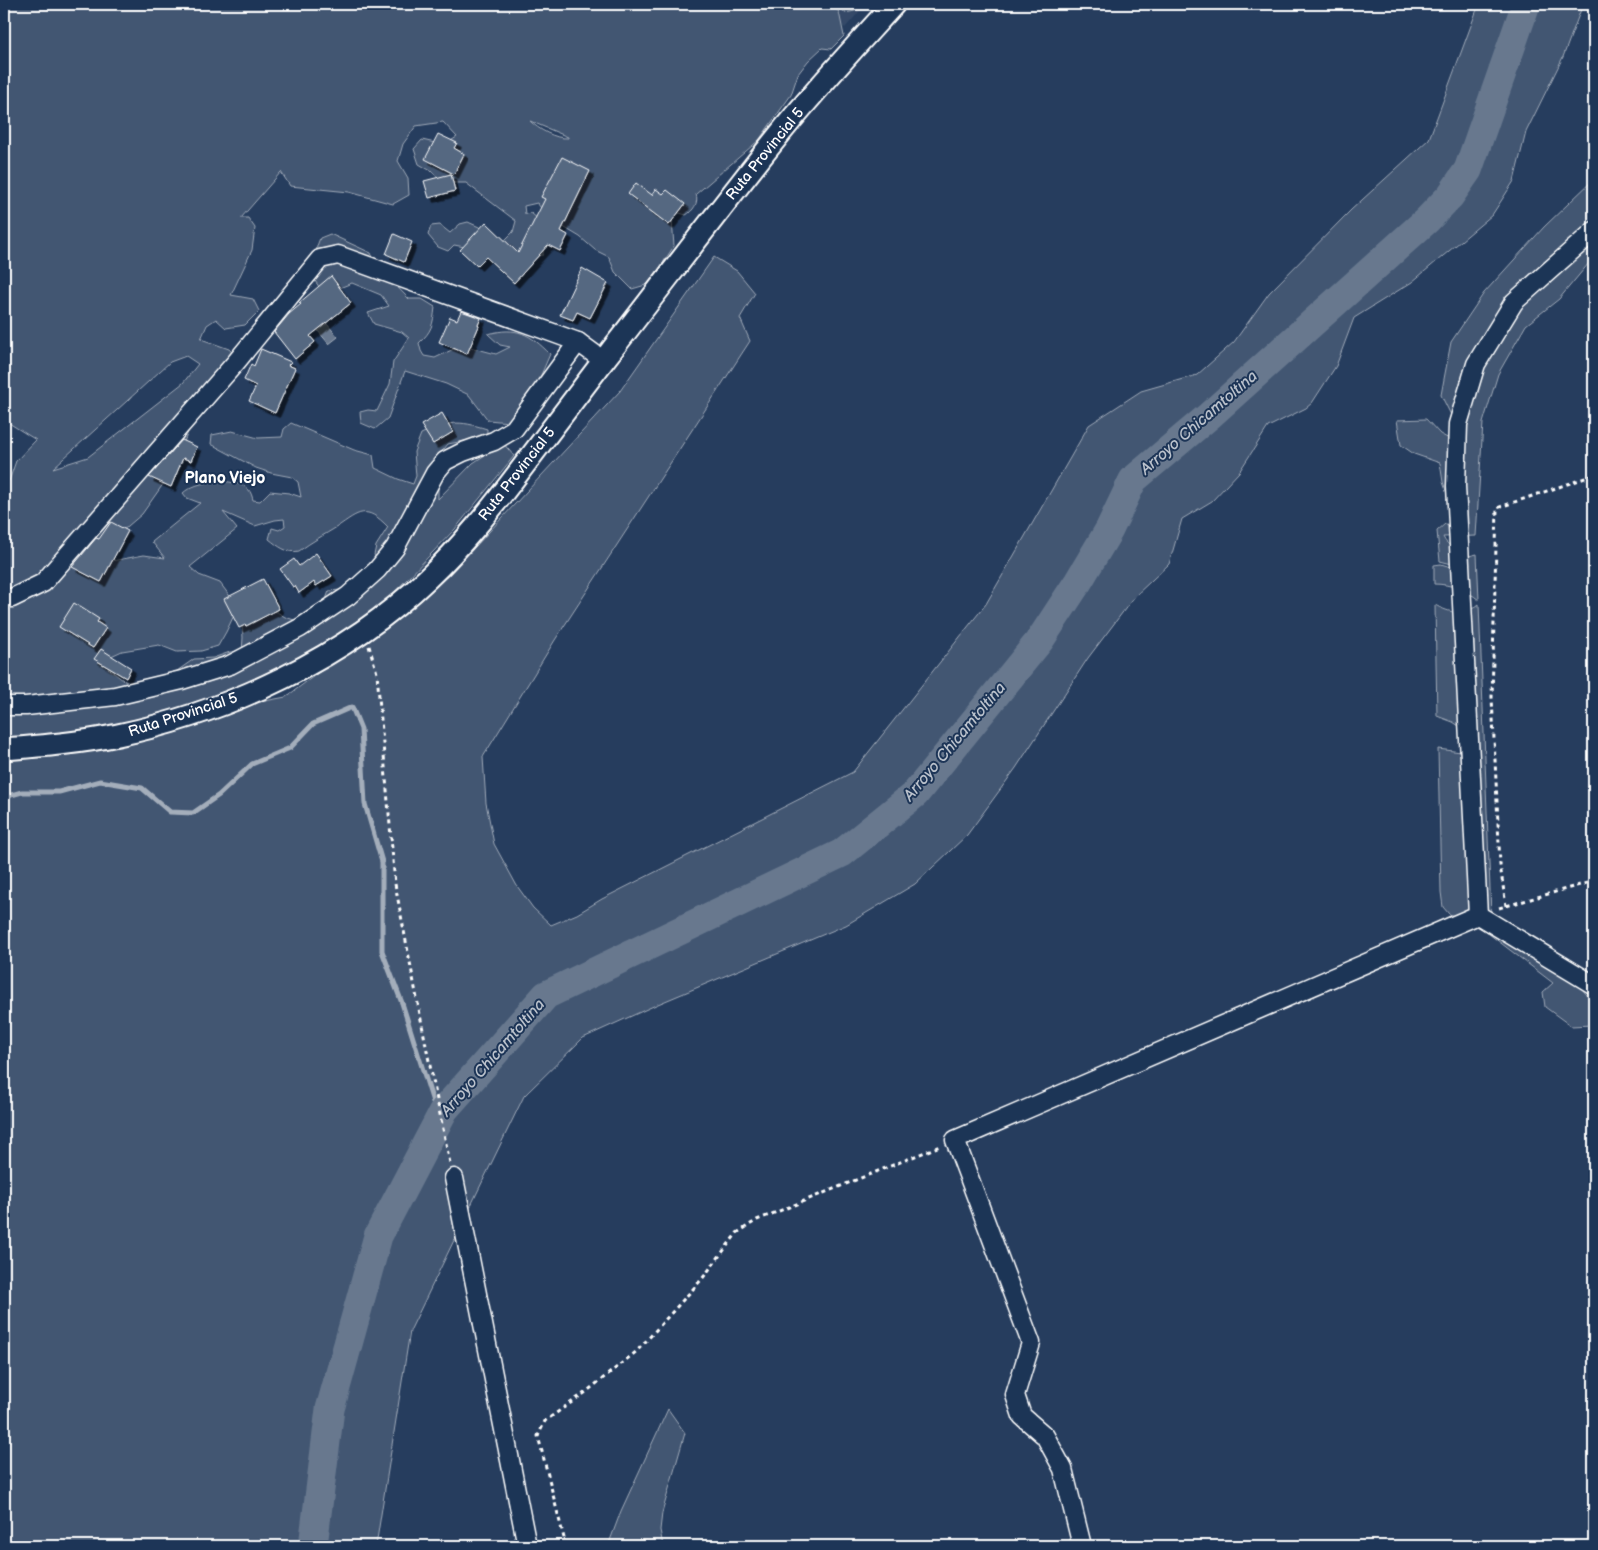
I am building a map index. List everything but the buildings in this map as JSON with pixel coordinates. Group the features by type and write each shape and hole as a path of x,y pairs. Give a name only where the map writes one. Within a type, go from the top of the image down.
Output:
{"main road":[{"name":"Ruta Provincial 5","path":"4,749 72,743 119,735 204,710 268,686 332,651 364,630 428,579 484,518 779,135 894,4"}],"street":[{"path":"1478,915 1456,486 1458,424 1476,364 1514,302 1594,231"},
{"path":"4,598 12,598 43,583 237,361 320,259 338,255 578,342 604,361"},
{"path":"4,706 26,706 115,696 182,680 230,665 300,628 348,596 377,570 395,548 435,473 446,461 462,452 494,441 514,429 578,342"},
{"path":"1478,915 1594,985"},
{"path":"1082,1546 1063,1469 1045,1436 1022,1416 1014,1395 1031,1343 955,1140 1478,915"},
{"path":"454,1178 527,1546"}],"path":[{"path":"1506,906 1500,865 1492,697 1497,508 1594,475"},
{"path":"364,630 377,673 395,884 454,1178"},
{"path":"1478,915 1594,880"},
{"path":"566,1546 538,1436 545,1421 586,1392 637,1351 702,1279 738,1233 756,1220 955,1140"}],"shaded area":[{"path":"4,4 830,4 839,12 844,36 831,49 822,48 808,61 798,74 791,95 759,140 696,194 696,204 691,211 686,215 676,212 671,207 674,246 649,284 632,289 615,272 609,257 595,250 580,237 550,219 537,203 524,206 525,214 531,213 546,226 543,255 523,257 503,242 513,232 516,221 466,183 444,183 431,171 419,164 414,149 422,140 444,145 457,137 443,122 416,126 403,144 398,161 408,178 409,195 393,204 349,192 290,186 281,172 241,218 248,218 255,228 252,250 231,295 253,299 259,311 245,325 226,328 216,319 207,325 201,339 229,349 241,362 191,425 171,473 142,514 114,538 101,563 144,555 165,558 152,542 200,503 187,498 183,493 197,485 225,482 241,485 248,489 253,500 260,501 270,491 289,493 301,497 298,482 292,477 256,468 211,444 212,435 232,431 258,438 282,437 284,429 291,423 354,450 373,455 375,468 413,484 416,476 414,452 421,434 439,426 454,423 468,424 487,429 487,439 477,442 464,441 448,444 433,463 438,485 438,499 473,463 503,443 514,456 455,529 384,603 333,637 312,657 250,686 115,729 286,697 449,575 620,391 714,257 737,271 755,293 740,318 750,341 555,640 483,757 486,803 494,844 517,886 533,908 551,925 577,914 602,899 853,772 986,604 1089,425 1141,391 1197,375 1234,342 1269,293 1351,210 1429,139 1479,4 1583,4 1563,57 1526,132 1514,181 1492,215 1412,282 1354,318 1336,366 1312,403 1306,408 1268,427 1239,472 1212,501 1182,519 1169,564 1135,596 1088,658 1016,768 967,835 915,884 846,925 658,1004 583,1038 524,1096 410,1331 376,1546 4,1546 4,480 9,481 16,461 36,440 4,420","holes":["530,121 568,137 568,138 547,133","186,356 198,364 183,383 88,457 53,468 170,362","223,512 255,526 284,519 285,526 279,530 272,528 269,539 283,549 295,552 357,514 368,513 374,515 388,527 376,546 374,555 376,558 355,597 340,590 329,591 319,619 310,625 285,617 272,609 242,617 242,652 230,652 213,658 194,659 147,692 123,680 109,669 109,657 122,651 159,645 177,652 201,651 218,646 238,607 220,583 199,575 190,567 237,529"]},
{"path":"812,4 866,4 845,28"},
{"path":"841,4 861,4 855,11 845,13"},
{"path":"1594,179 1594,257 1559,299 1526,325 1498,374 1483,423 1476,536 1443,537 1451,546 1469,556 1477,554 1479,600 1458,588 1434,584 1434,565 1441,564 1451,567 1452,564 1440,561 1437,531 1445,524 1456,525 1457,522 1443,482 1440,463 1414,454 1401,445 1397,420 1426,419 1440,434 1451,440 1454,421 1441,395 1451,342 1484,293 1544,227"},
{"path":"468,222 488,231 470,248 454,245 448,251 438,247 428,235 431,226 440,225 450,233 460,224"},
{"path":"330,234 371,253 377,266 409,299 422,299 435,307 431,327 427,335 419,343 424,356 435,358 462,345 496,354 510,347 500,345 488,334 507,331 529,337 550,354 535,389 509,422 488,420 469,395 446,384 405,371 388,418 375,429 361,423 360,412 368,410 377,411 390,384 393,362 409,338 402,332 374,324 368,313 389,306 381,295 352,283 324,294 313,278 317,246 320,238"},
{"path":"327,324 338,337 329,344 318,331"},
{"path":"1479,604 1491,915 1575,980 1594,1004 1594,1024 1592,1025 1571,1026 1545,1007 1543,992 1553,983 1476,924 1449,914 1443,907 1441,892 1438,749 1461,752 1462,728 1453,722 1437,716 1435,605 1452,612 1462,612 1468,611"},
{"path":"668,1409 685,1433 662,1513 660,1530 663,1546 608,1546 621,1511"}],"waterway":[{"name":"Arroyo Chicamtoltina","path":"313,1546 330,1409 378,1236 444,1110 546,995 842,853 915,794 1040,640 1109,530 1133,480 1209,416 1427,220 1450,196 1468,170 1526,4"},
{"path":"4,797 22,792 59,792 100,781 142,788 170,812 193,813 219,795 252,764 290,748 313,724 352,707 361,729 365,804 382,862 382,951 402,1003 439,1121"}],"district":[{"name":"Plano Viejo","path":"225,478"}]}
